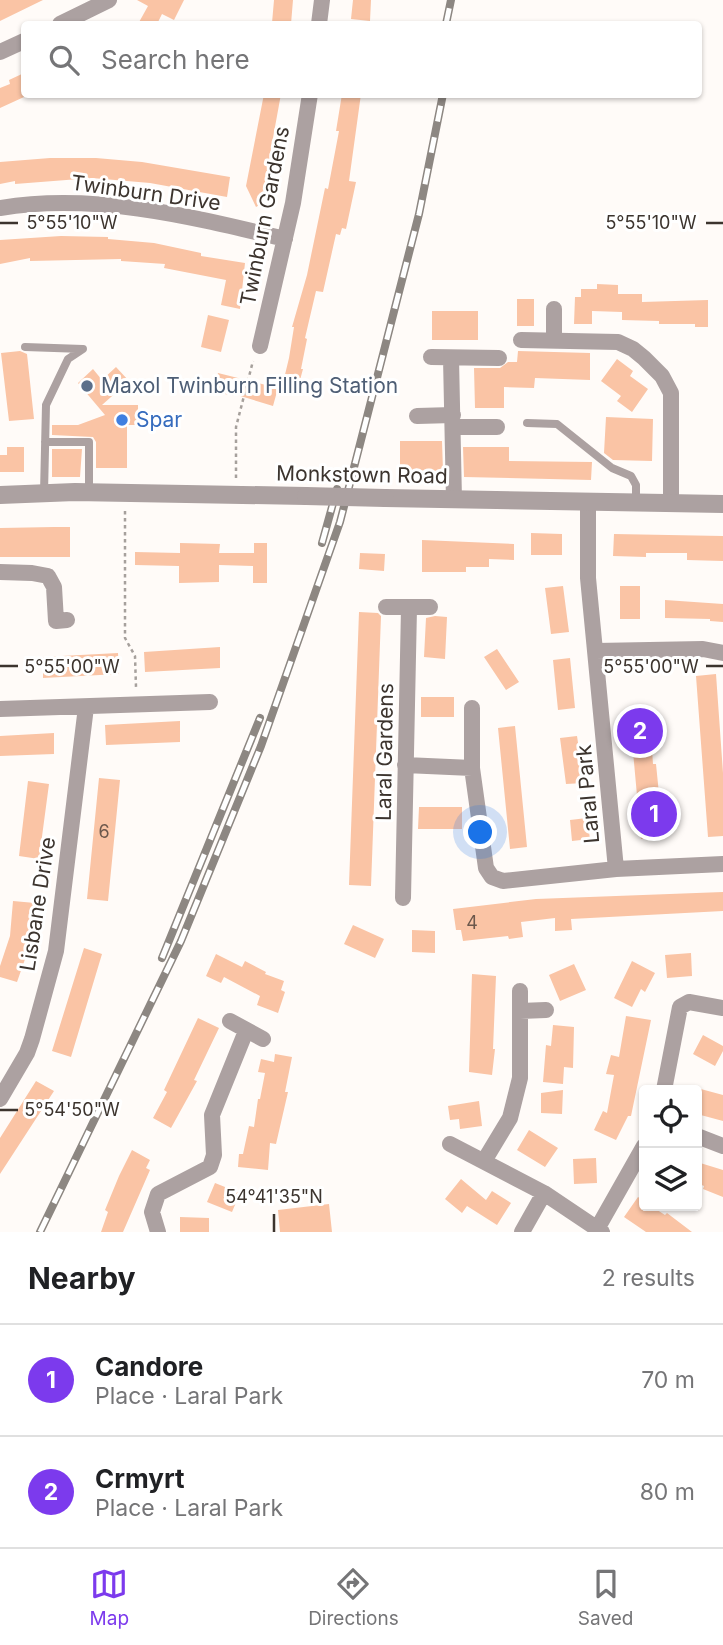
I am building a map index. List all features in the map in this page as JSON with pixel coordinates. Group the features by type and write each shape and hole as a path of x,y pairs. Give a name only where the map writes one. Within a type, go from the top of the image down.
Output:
{"street":[{"path":"66,21 109,0"},
{"path":"319,21 322,0"},
{"path":"0,52 21,42"},
{"name":"Twinburn Gardens","path":"260,346 285,239 309,98"},
{"name":"Twinburn Drive","path":"0,208 59,202 88,203 200,218 285,239"},
{"path":"554,309 554,340"},
{"path":"522,340 618,342 633,349 662,376 671,393 671,503"},
{"path":"431,357 499,358"},
{"path":"452,358 454,500"},
{"path":"417,416 497,427"},
{"name":"Monkstown Road","path":"0,495 89,492 723,504"},
{"name":"Laral Park","path":"588,503 588,578 616,869 723,864"},
{"path":"0,572 48,576 54,587 56,621 67,620"},
{"path":"386,607 430,607"},
{"name":"Laral Gardens","path":"404,898 409,608"},
{"path":"596,651 703,649 723,653"},
{"path":"0,709 211,702"},
{"name":"Lisbane Drive","path":"0,1098 29,1046 55,951 86,707"},
{"path":"472,708 472,768 486,868 492,877 503,881 616,869"},
{"path":"405,765 472,768"},
{"path":"484,1161 510,1118 520,1078 520,991"},
{"path":"665,1085 680,1007 689,1002 723,1008"},
{"path":"520,1011 546,1010"},
{"path":"230,1021 263,1039"},
{"path":"158,1232 152,1212 158,1194 210,1167 214,1155 212,1115 246,1031"},
{"path":"702,1138 723,1146"},
{"path":"450,1144 544,1192 600,1230 643,1148"},
{"path":"522,1232 544,1192"}],"lane":[{"path":"25,347 83,349 68,359 46,405 44,494"},
{"path":"527,423 556,424 612,468 631,476 636,485 636,502"},
{"path":"45,442 89,442 89,492"}],"path":[{"path":"238,495 236,427 253,361 260,346"},
{"path":"125,493 125,638 135,656 136,705"}],"building":[{"path":"0,0 43,0 0,21"},
{"path":"137,0 184,0 174,20 162,14 158,21 140,21 148,6"},
{"path":"274,0 293,0 291,21 272,21"},
{"path":"353,0 371,0 370,21 351,19"},
{"path":"21,74 22,98 0,108 0,88 10,84 9,80"},
{"path":"263,98 280,98 264,187 270,199 256,207 246,186"},
{"path":"341,98 360,98 349,181 356,182 346,229 342,228 340,235 336,234 323,292 316,291 297,391 282,387 289,358 292,327 307,275 325,188 328,189 339,131 336,131"},
{"path":"50,158 142,162 230,177 227,197 150,183 92,178 0,184 0,162"},
{"path":"61,236 108,237 154,243 201,253 201,256 245,263 240,309 221,305 226,280 164,268 165,264 121,259 30,261 30,258 0,264 0,240"},
{"path":"597,284 618,285 618,294 642,294 642,302 708,300 708,327 622,320 622,312 592,311 592,324 574,324 575,297 581,297 581,289 597,289"},
{"path":"517,299 534,299 534,326 517,326"},
{"path":"432,311 478,311 478,340 432,340"},
{"path":"208,315 229,320 221,352 201,347"},
{"path":"20,351 27,354 34,419 9,421 1,353"},
{"path":"518,351 590,353 590,380 535,378 534,388 504,387 504,408 475,408 474,368 500,368 508,362 517,362"},
{"path":"617,359 633,371 630,376 648,389 632,412 617,401 621,396 601,381"},
{"name":"Spar","path":"116,367 129,381 102,405 138,405 138,425 127,425 127,468 96,468 96,442 93,437 52,435 52,425 78,425 105,415 78,383 93,369 102,380"},
{"path":"218,373 278,388 273,406 234,394 233,396 213,391"},
{"path":"606,417 653,419 652,461 613,460 604,453"},
{"path":"400,441 442,441 443,471 400,470"},
{"path":"7,447 24,447 24,472 0,472 0,455 7,455"},
{"path":"463,447 509,447 509,461 592,462 591,480 464,477"},
{"path":"52,449 82,449 80,477 52,477"},
{"path":"70,527 70,557 0,557 0,528"},
{"path":"531,533 562,534 562,555 531,555"},
{"path":"614,534 723,536 723,561 687,560 687,553 646,553 646,557 613,556"},
{"path":"422,540 514,544 514,560 489,559 489,567 466,567 466,572 422,572"},
{"path":"180,543 220,544 219,553 254,553 254,543 267,543 267,583 253,583 253,566 219,565 219,582 179,583 179,566 135,565 135,552 180,553"},
{"path":"360,553 385,554 384,571 359,569"},
{"path":"563,586 569,632 551,634 545,588"},
{"path":"620,586 640,586 640,619 620,619"},
{"path":"665,600 723,604 723,622 665,618"},
{"path":"359,612 378,613 381,616 371,886 349,885"},
{"path":"447,617 445,659 424,657 426,618"},
{"path":"220,647 220,668 145,672 144,652"},
{"path":"497,649 519,682 506,690 484,657"},
{"path":"118,653 119,674 43,678 43,657"},
{"path":"570,658 575,708 558,710 553,660"},
{"path":"716,674 723,773 723,836 708,837 696,676"},
{"path":"421,697 454,697 454,717 421,717"},
{"path":"629,708 649,708 653,764 656,764 660,804 669,804 670,822 661,823 662,837 641,839"},
{"path":"180,721 180,742 106,745 105,725"},
{"path":"515,726 527,847 510,849 498,728"},
{"path":"54,733 54,754 0,756 0,736"},
{"path":"577,736 584,783 566,784 560,738"},
{"path":"99,778 120,780 108,901 87,899"},
{"path":"28,781 49,784 39,859 19,856"},
{"path":"419,807 462,807 462,829 418,829"},
{"path":"587,818 590,839 572,841 570,820"},
{"path":"723,892 723,911 571,919 572,930 555,931 555,918 521,922 523,937 509,939 508,936 463,941 461,930 456,930 453,909 536,899"},
{"path":"13,901 35,903 31,942 17,982 0,977 0,966 10,936"},
{"path":"353,925 384,939 375,958 344,944"},
{"path":"412,930 435,931 435,953 412,952"},
{"path":"84,948 102,954 71,1057 52,1051"},
{"path":"691,953 692,976 667,978 665,955"},
{"path":"216,954 242,967 245,961 266,972 265,974 284,981 281,990 285,992 278,1013 257,1005 260,996 224,977 221,983 206,976"},
{"path":"632,961 655,973 645,992 641,989 632,1007 614,998"},
{"path":"574,964 586,990 560,1001 549,975"},
{"path":"472,974 496,976 492,1075 469,1072"},
{"path":"626,1016 651,1020 631,1116 628,1116 616,1140 594,1130 603,1111 607,1113 614,1075 606,1074 611,1055 619,1057"},
{"path":"198,1018 219,1028 194,1080 197,1081 171,1128 153,1118"},
{"path":"553,1025 574,1027 573,1068 564,1067 563,1084 543,1082 546,1045 551,1046"},
{"path":"703,1035 723,1046 715,1066 693,1054"},
{"path":"275,1054 292,1057 285,1092 288,1092 276,1144 270,1143 268,1170 238,1167 239,1154 243,1154 249,1126 254,1127 260,1099 265,1073 258,1072 261,1059 274,1062"},
{"path":"36,1081 54,1091 0,1174 0,1138"},
{"path":"702,1089 723,1095 723,1121 702,1115"},
{"path":"563,1090 562,1114 541,1113 541,1093"},
{"path":"479,1101 482,1126 460,1129 459,1119 450,1120 448,1106"},
{"path":"529,1130 558,1148 545,1167 517,1150"},
{"path":"132,1150 150,1160 146,1168 150,1170 123,1232 101,1232 108,1212 105,1210"},
{"path":"596,1158 597,1183 574,1184 573,1159"},
{"path":"702,1164 723,1170 723,1197 703,1189"},
{"path":"461,1179 486,1200 492,1191 511,1203 497,1225 467,1206 462,1213 445,1199"},
{"path":"215,1183 240,1193 232,1212 207,1202"},
{"path":"638,1197 639,1211 659,1211 665,1215 667,1213 692,1232 646,1232 624,1217"},
{"path":"329,1204 332,1232 280,1232 278,1210"},
{"path":"180,1217 209,1218 209,1232 180,1232"}],"railway":[{"path":"447,21 451,0"},
{"path":"40,1232 181,941 261,746 340,522 419,214 442,98"},
{"path":"322,543 337,489"},
{"path":"162,958 260,718"}],"place":[{"name":"Maxol Twinburn Filling Station","path":"87,386"},
{"name":"Spar","path":"122,420"},
{"name":"Crmyrt","path":"640,731"},
{"name":"Candore","path":"654,814"}]}
